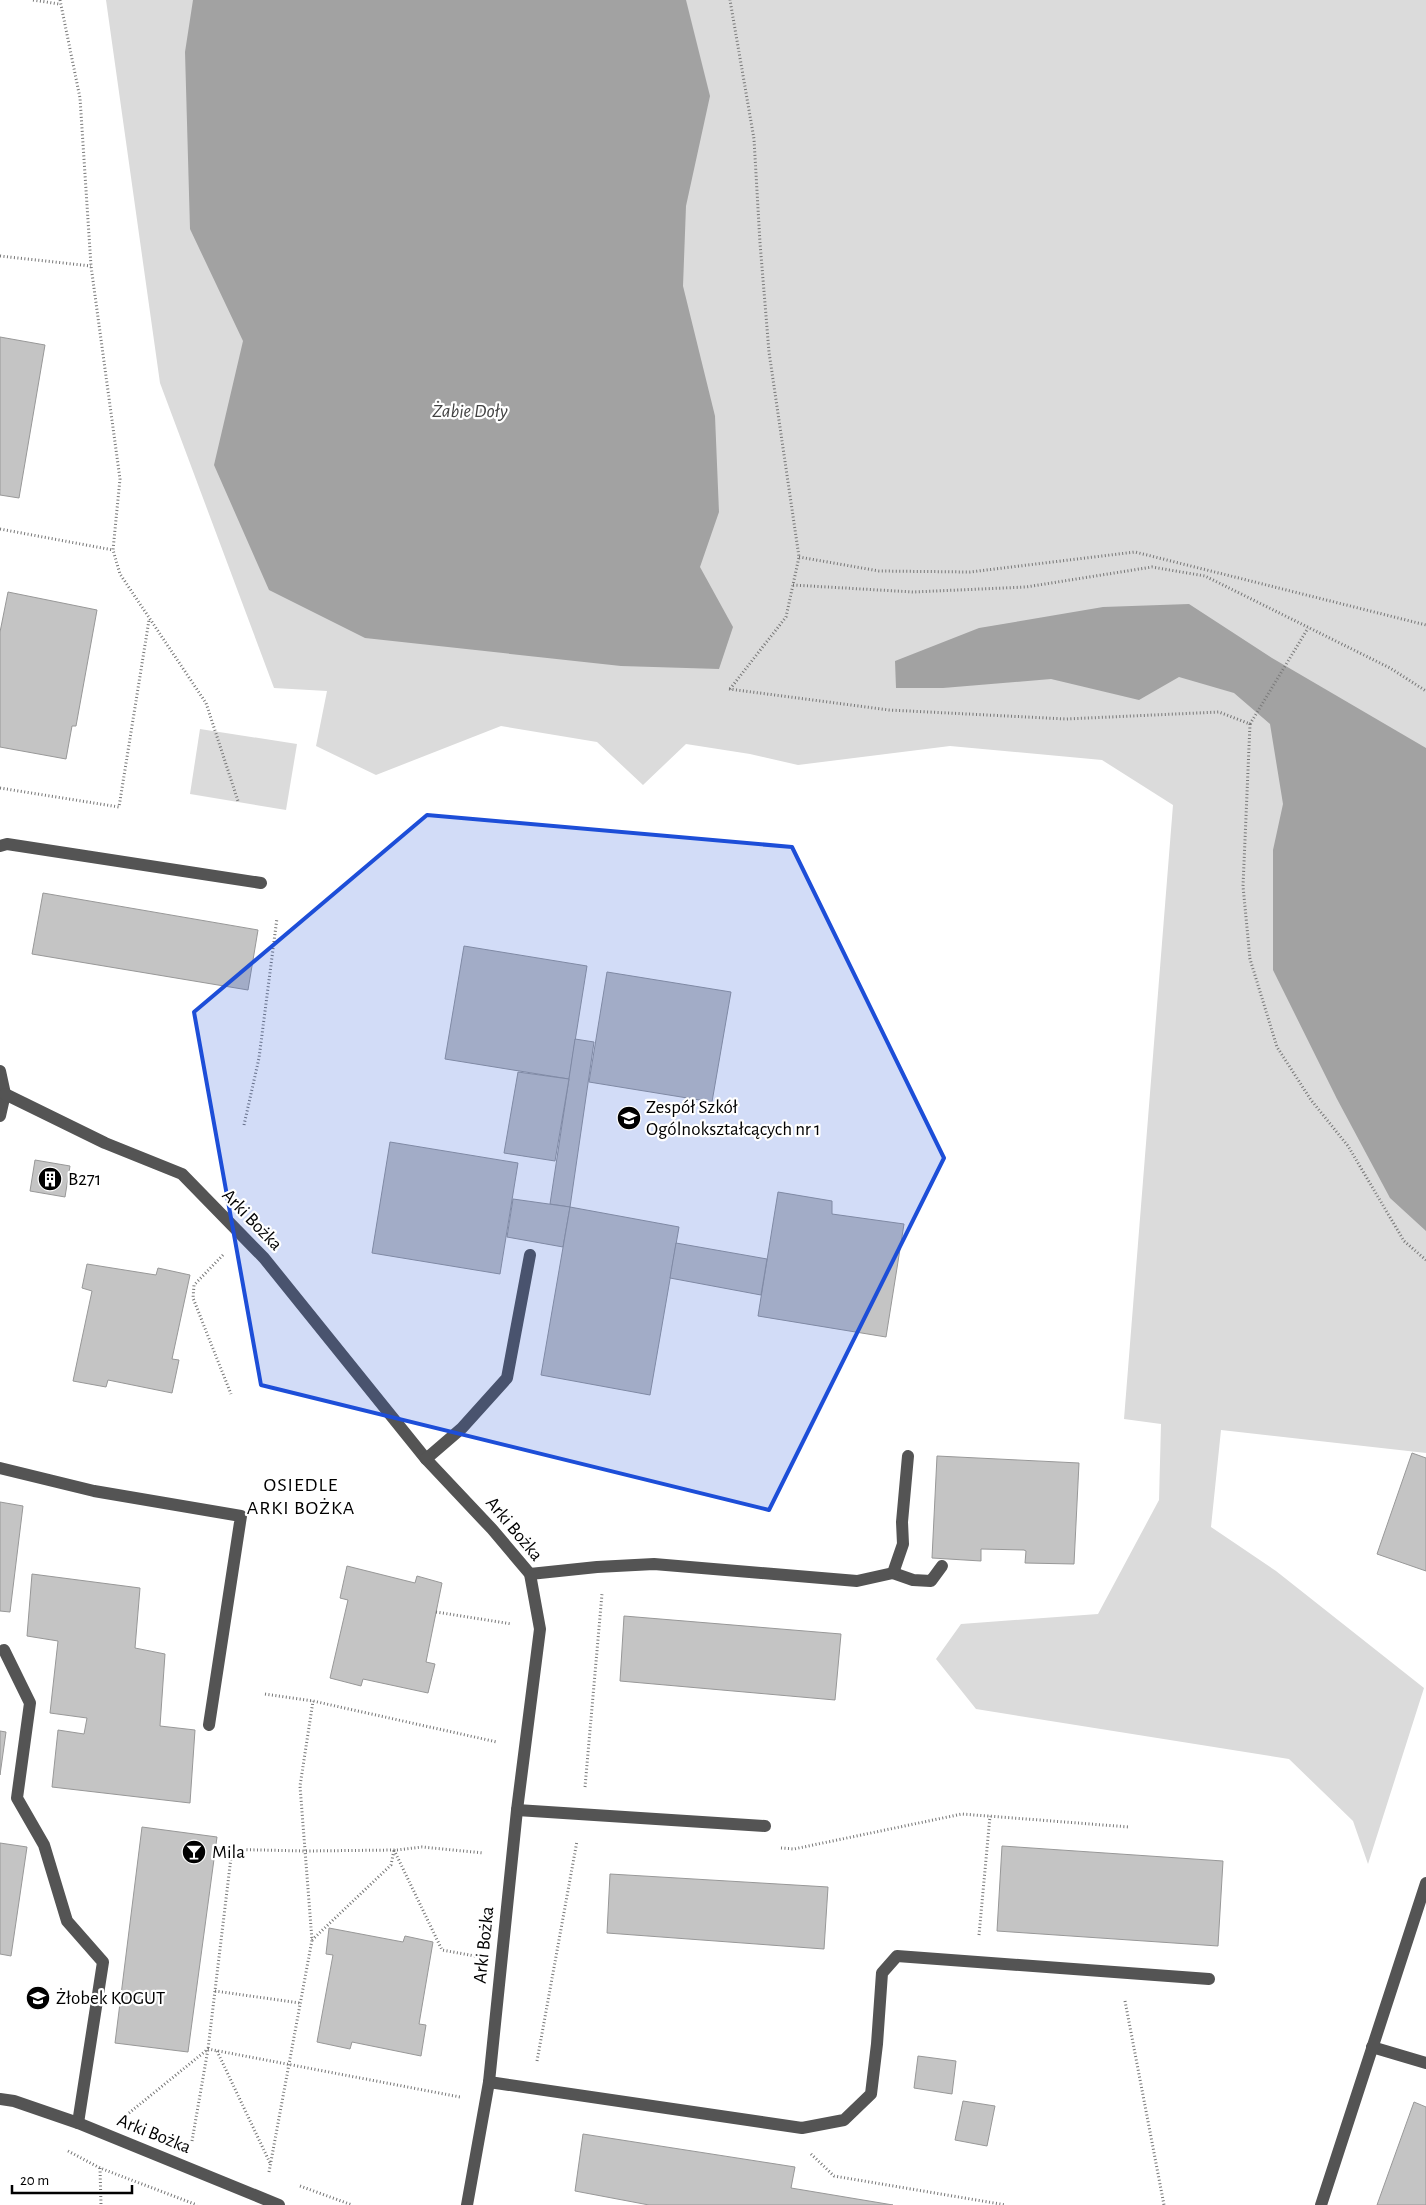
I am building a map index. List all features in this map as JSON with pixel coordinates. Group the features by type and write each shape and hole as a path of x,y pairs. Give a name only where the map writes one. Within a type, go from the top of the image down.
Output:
{"street":[{"path":"0,846 7,844 261,883"},
{"path":"0,1071 5,1094 0,1116"},
{"name":"Arki Bożka","path":"5,1094 105,1143 182,1174 264,1258 426,1459 492,1529 530,1574 540,1629 517,1810 489,2082 466,2205"},
{"path":"426,1459 462,1428 507,1378 530,1255"},
{"path":"893,1573 903,1544 902,1522 908,1456"},
{"path":"0,1468 94,1490 240,1516 209,1725"},
{"path":"530,1574 602,1566 654,1564 857,1580 893,1573 913,1580 931,1581 942,1566"},
{"path":"4,1650 30,1703 17,1798 44,1846 67,1921 103,1962 78,2123"},
{"path":"517,1810 765,1826"},
{"path":"1321,2205 1426,1883"},
{"path":"489,2082 802,2128 844,2120 870,2094 877,2044 882,1974 897,1956 1209,1979"},
{"path":"1372,2047 1426,2063"},
{"name":"Arki Bożka","path":"0,2093 14,2101"},
{"name":"Arki Bożka","path":"0,2098 78,2123 279,2205"}],"path":[{"path":"33,0 60,2 80,98 91,266 120,479 113,550 120,574 206,703 238,802"},
{"path":"730,0 754,139 769,352 799,557 786,617 729,689 889,710 1066,719 1219,712 1250,724"},
{"path":"0,256 91,266"},
{"path":"0,529 113,550"},
{"path":"799,557 879,571 970,572 1134,552 1426,625"},
{"path":"793,585 913,592 1008,588 1152,567 1205,576 1390,668 1426,692"},
{"path":"0,788 119,807 149,620"},
{"path":"1308,628 1250,724 1243,886 1250,959 1277,1047 1311,1100 1348,1146 1404,1241 1426,1260"},
{"path":"244,1125 259,1058 277,918"},
{"path":"227,1251 194,1285 193,1298 231,1394"},
{"path":"436,1612 514,1625 514,1615"},
{"path":"265,1694 313,1701 500,1743"},
{"path":"264,2199 312,1940 300,1786 313,1701"},
{"path":"774,1848 794,1849 962,1814 1130,1826"},
{"path":"977,1962 990,1816"},
{"path":"215,1849 305,1851 394,1850 422,1847 487,1853 486,1862"},
{"path":"187,2168 208,2049 232,1849"},
{"path":"312,1940 391,1865 394,1850"},
{"path":"394,1850 442,1950 502,1959"},
{"path":"474,1966 476,1947"},
{"path":"1120,1973 1164,2205"},
{"path":"215,1991 300,2003"},
{"path":"126,2115 208,2049 485,2101"},
{"path":"217,2050 270,2163"},
{"path":"457,2106 459,2087"},
{"path":"100,2168 100,2205"}],"highlighted area":[{"path":"427,815 792,847 944,1158 769,1510 261,1385 194,1012"}],"shaded area":[{"path":"106,0 1426,0 1426,1453 1221,1430 1211,1527 1276,1571 1424,1688 1368,1864 1353,1821 1289,1759 976,1709 936,1659 961,1624 1098,1614 1159,1500 1161,1424 1124,1419 1173,805 1102,760 950,746 798,765 750,754 686,744 643,785 597,742 501,726 376,775 316,746 327,691 274,688 160,383"},
{"path":"200,729 297,744 286,810 190,794"}],"water":[{"name":"Żabie Doły","path":"193,0 686,0 710,96 686,206 683,286 715,416 719,512 700,567 733,627 719,669 621,666 365,638 269,590 214,465 243,341 190,229 185,52"},
{"path":"1189,604 1272,658 1426,748 1426,1231 1390,1198 1337,1099 1273,970 1273,850 1283,804 1270,724 1234,693 1179,677 1139,700 1051,679 943,688 896,688 895,661 979,628 1103,607"}],"building":[{"path":"0,337 45,345 19,498 0,495"},
{"path":"8,592 97,610 76,726 72,726 66,759 0,747 0,632"},
{"path":"43,893 258,930 248,990 32,954"},
{"path":"464,946 587,966 569,1079 445,1059"},
{"path":"607,972 731,992 712,1102 589,1082"},
{"path":"575,1039 594,1042 570,1207 550,1204"},
{"path":"518,1072 569,1079 555,1161 504,1153"},
{"path":"390,1142 518,1163 500,1274 372,1253"},
{"name":"B271","path":"35,1160 70,1166 65,1197 30,1191"},
{"path":"778,1192 832,1201 832,1214 904,1224 886,1337 758,1316"},
{"path":"513,1199 570,1207 563,1247 507,1237"},
{"path":"570,1207 679,1227 650,1395 541,1375"},
{"path":"676,1243 767,1259 761,1295 670,1278"},
{"path":"87,1264 156,1275 158,1268 190,1275 172,1359 179,1360 172,1393 108,1380 106,1387 73,1381 92,1291 82,1288"},
{"path":"1412,1453 1426,1458 1426,1571 1377,1554"},
{"path":"937,1456 1079,1463 1074,1564 1025,1563 1026,1551 1024,1550 981,1549 981,1561 932,1558"},
{"path":"0,1502 23,1506 10,1612 0,1611"},
{"path":"347,1566 415,1583 417,1576 442,1583 426,1662 435,1664 428,1693 363,1679 361,1686 330,1678 348,1600 340,1598"},
{"path":"32,1574 140,1588 135,1648 165,1654 160,1726 195,1730 190,1803 52,1787 58,1730 84,1734 87,1718 50,1713 58,1641 27,1636"},
{"path":"624,1616 841,1634 835,1700 620,1681"},
{"path":"0,1731 6,1732 0,1775"},
{"path":"142,1827 217,1837 188,2052 115,2043"},
{"path":"0,1843 27,1847 11,1956 0,1954"},
{"path":"1002,1846 1223,1861 1218,1946 997,1931"},
{"path":"610,1874 828,1887 824,1949 607,1933"},
{"path":"329,1928 403,1942 405,1936 433,1942 419,2024 426,2025 421,2056 352,2042 350,2049 317,2042 333,1955 326,1954"},
{"path":"918,2056 956,2061 952,2094 914,2088"},
{"path":"963,2101 995,2106 987,2146 955,2140"},
{"path":"1414,2102 1426,2107 1426,2205 1377,2205"},
{"path":"583,2134 795,2167 791,2188 893,2205 649,2205 575,2191"}],"place":[{"name":"Zespół Szkół Ogólnokształcących nr 1","path":"629,1118"},
{"name":"B271","path":"50,1179"},
{"name":"Mila","path":"194,1852"},
{"name":"Żłobek KOGUT","path":"38,1998"}],"district":[{"name":"OSIEDLE ARKI BOŻKA","path":"301,1496"}]}
